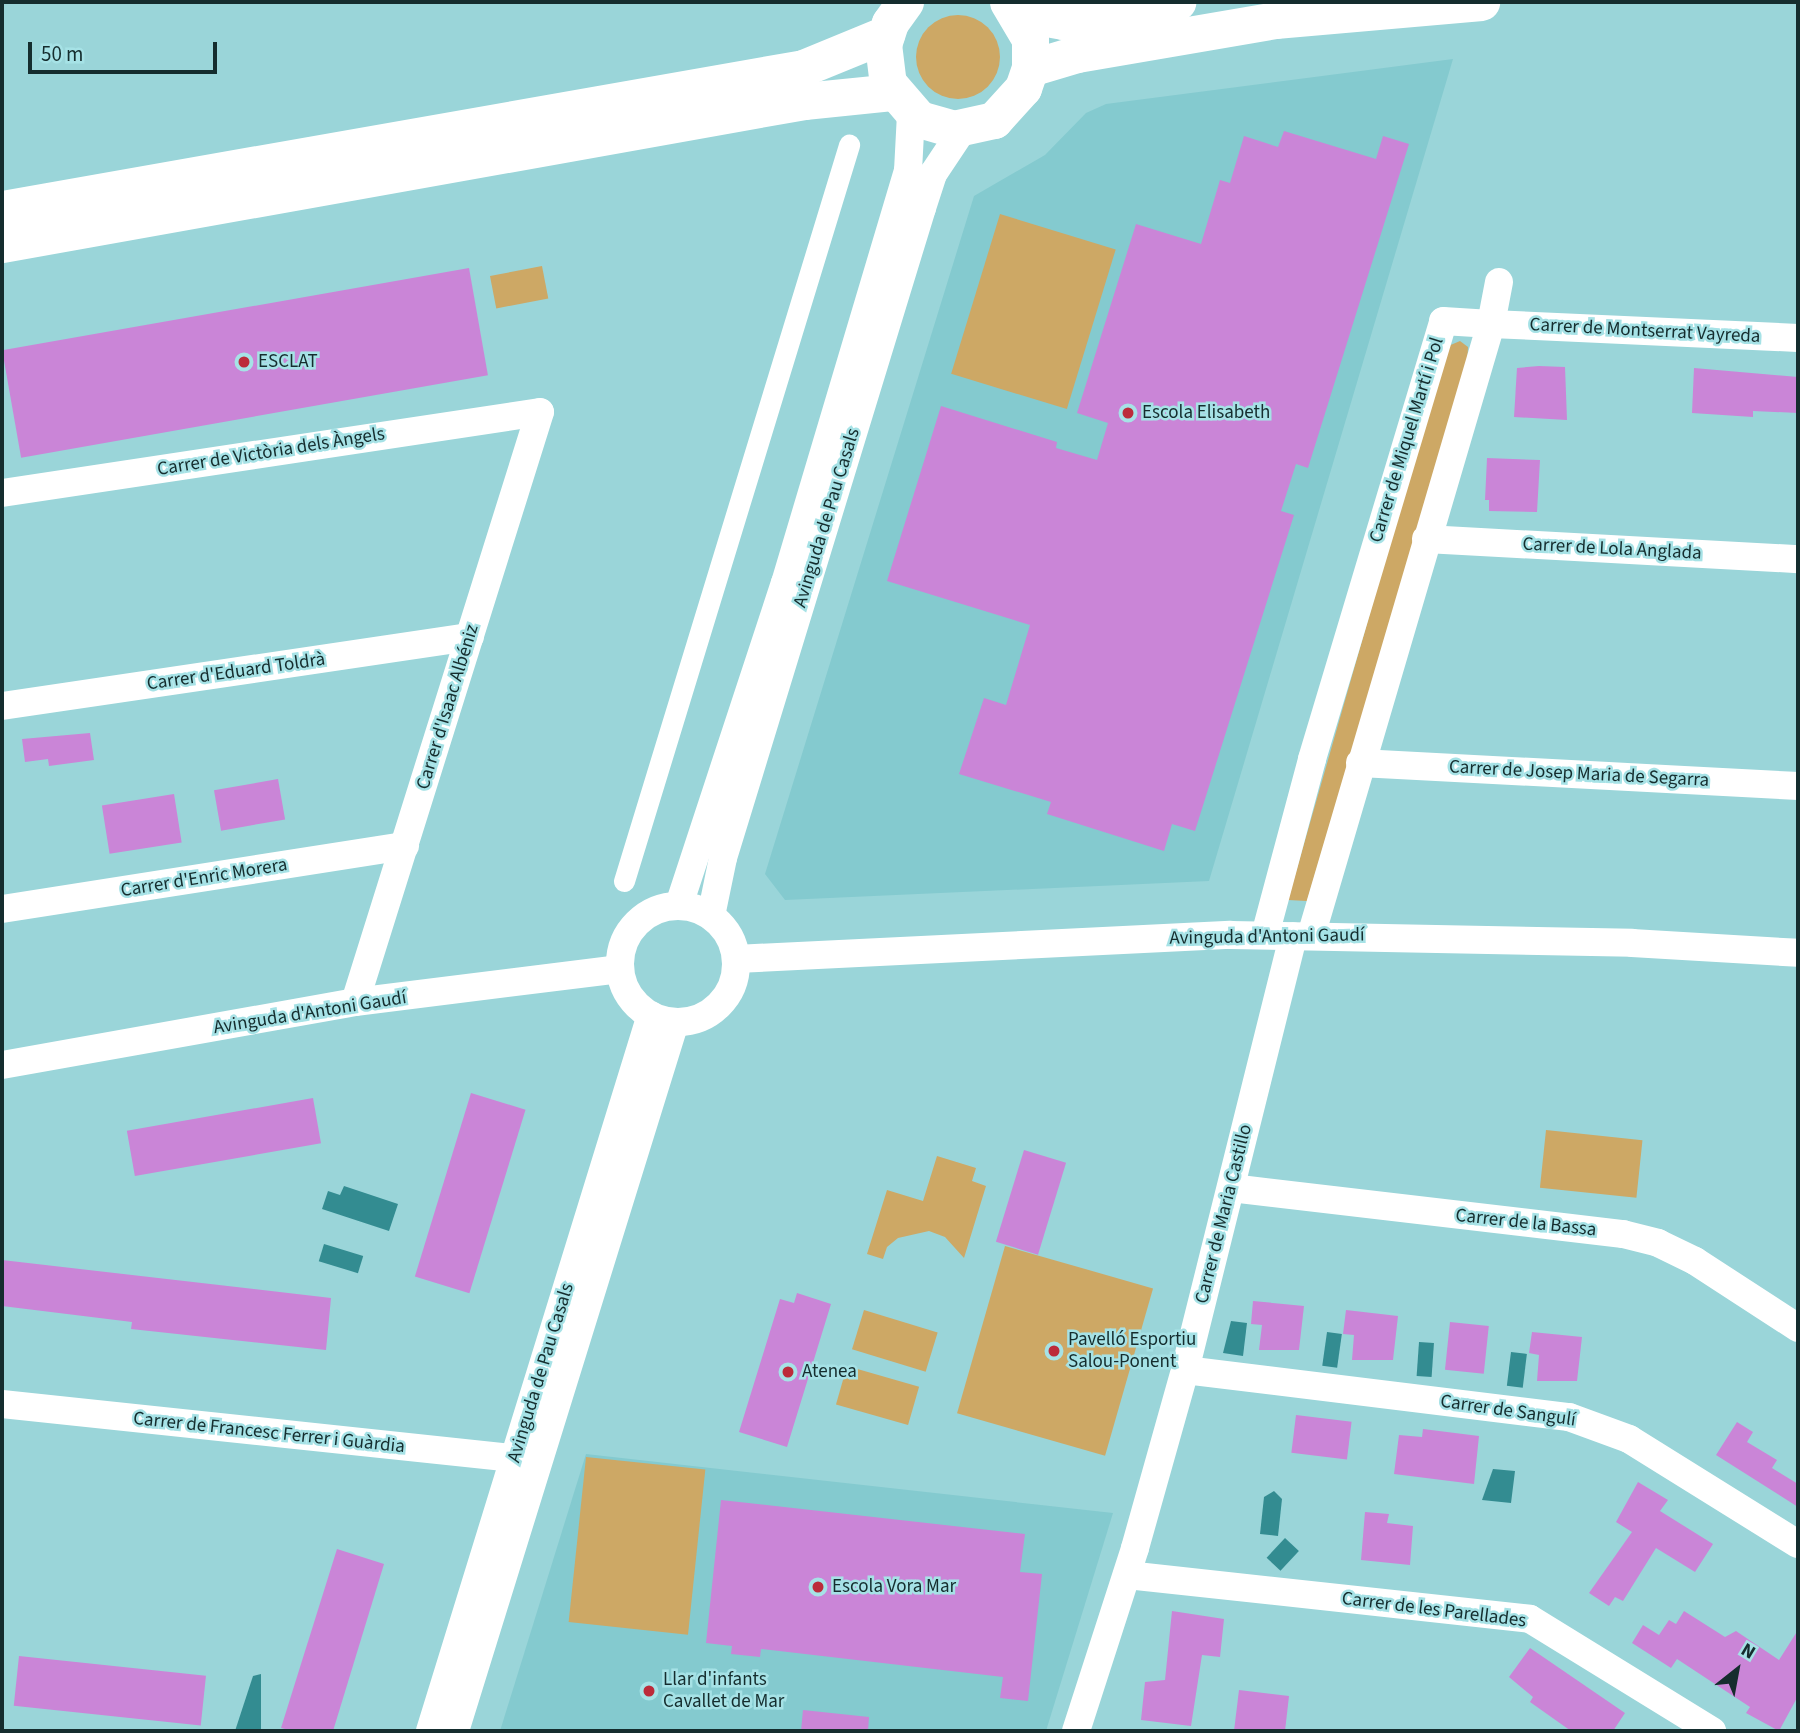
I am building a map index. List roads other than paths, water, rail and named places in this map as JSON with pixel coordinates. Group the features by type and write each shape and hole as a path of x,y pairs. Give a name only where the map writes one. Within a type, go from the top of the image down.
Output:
{"street":[{"path":"905,2 886,34 883,64 902,103 936,126 963,129 1003,113 1018,98 1030,68 1030,39 1013,7"},
{"path":"1013,7 1063,21 1177,2"},
{"path":"1030,68 1077,54 1275,20 1482,2"},
{"path":"2,209 803,68 886,34"},
{"path":"2,244 804,101 902,103"},
{"name":"Avinguda de Pau Casals","path":"679,905 701,850 785,583 905,180 902,103"},
{"name":"Avinguda de Pau Casals","path":"710,916 723,858 922,208 933,174 963,129"},
{"path":"624,881 849,145"},
{"path":"1290,936 1360,763 1491,324 1499,282"},
{"name":"Carrer de Miquel Martí i Pol","path":"1290,936 1316,746 1443,321 1491,324"},
{"name":"Carrer de Montserrat Vayreda","path":"1491,324 1798,338"},
{"name":"Carrer de Victòria dels Àngels","path":"2,494 540,411"},
{"name":"Carrer d'Isaac Albéniz","path":"355,1002 540,411"},
{"name":"Carrer de Lola Anglada","path":"1426,539 1798,559"},
{"name":"Carrer d'Eduard Toldrà","path":"2,706 470,637"},
{"name":"Carrer de Josep Maria de Segarra","path":"1360,763 1798,786"},
{"name":"Carrer d'Enric Morera","path":"2,909 405,846"},
{"path":"367,853 392,889"},
{"path":"679,905 710,916 723,927 736,959 733,980 716,1008 697,1018 663,1018 626,991 620,969 622,947 631,928 658,909 679,905"},
{"name":"Avinguda d'Antoni Gaudí","path":"736,959 1290,936 1632,943 1798,953"},
{"name":"Carrer de Maria Castillo","path":"1076,1731 1127,1575 1185,1370 1290,936"},
{"name":"Avinguda d'Antoni Gaudí","path":"2,1065 355,1002 620,969"},
{"name":"Avinguda de Pau Casals","path":"430,1731 526,1460 663,1018"},
{"name":"Carrer de la Bassa","path":"1231,1188 1623,1234 1658,1243 1695,1261 1798,1328"},
{"name":"Carrer de Sangulí","path":"1185,1370 1569,1417 1629,1439 1798,1544"},
{"name":"Carrer de Francesc Ferrer i Guàrdia","path":"2,1404 526,1460"},
{"name":"Avinguda de Pau Casals","path":"455,1731 526,1460"},
{"name":"Carrer de les Parellades","path":"1127,1575 1530,1619 1712,1731"}],"place":[{"name":"ESCLAT","path":"244,362"},
{"name":"Escola Elisabeth","path":"1128,413"},
{"name":"Pavelló Esportiu Salou-Ponent","path":"1054,1351"},
{"name":"Atenea","path":"788,1372"},
{"name":"Escola Vora Mar","path":"818,1587"},
{"name":"Llar d'infants Cavallet de Mar","path":"649,1691"}]}
